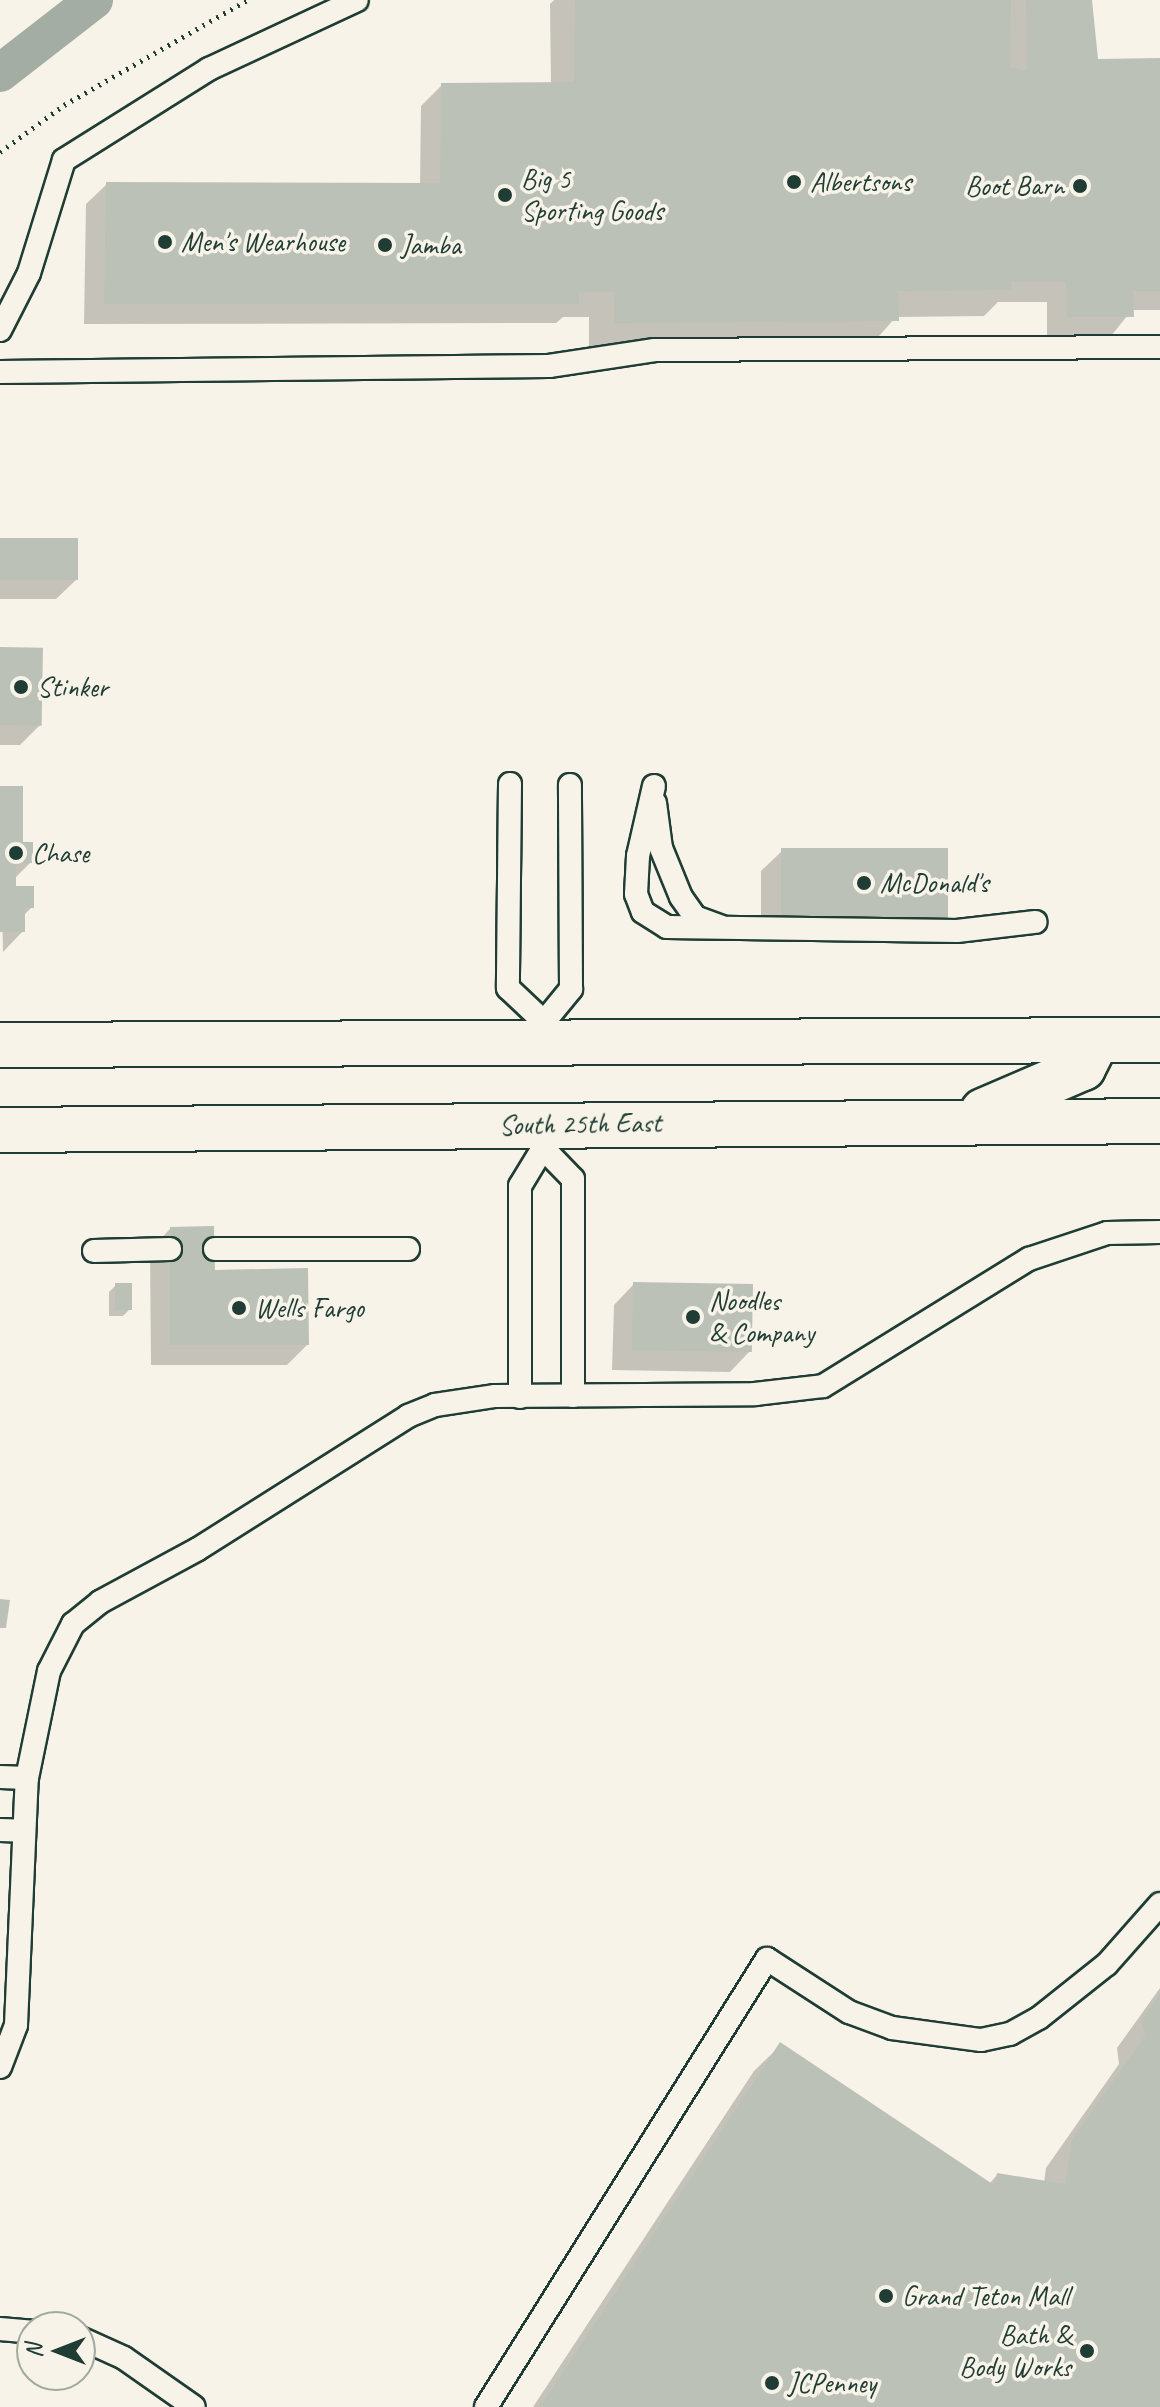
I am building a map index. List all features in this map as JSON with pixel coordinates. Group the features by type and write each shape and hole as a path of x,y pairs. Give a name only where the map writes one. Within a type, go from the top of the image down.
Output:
{"main road":[{"path":"0,1045 544,1032 1160,1040"},
{"path":"962,1119 1083,1068 1097,1040"},
{"name":"South 25th East","path":"0,1130 542,1136 962,1119 1160,1121"}],"lane":[{"path":"0,330 29,273 64,160 209,69 357,0"},
{"path":"0,372 549,366 655,350 1160,347"},
{"path":"510,784 508,988 544,1032 571,989 570,785"},
{"path":"756,930 712,926 695,917 681,897 661,848 654,786 638,856 636,894 643,912 676,930 957,931 1035,922"},
{"path":"542,1136 573,1179 573,1396"},
{"path":"520,1397 520,1186 542,1136"},
{"path":"0,2067 16,2025 27,1778 49,1671 73,1624 100,1602 198,1549 408,1416 435,1405 520,1397 755,1394 823,1386 1029,1259 1107,1233 1160,1232"},
{"path":"94,1251 170,1249"},
{"path":"215,1249 408,1249"},
{"path":"0,1777 27,1778"},
{"path":"0,1830 24,1831"},
{"path":"486,2407 767,1959 849,2012 884,2026 921,2036 981,2040 1010,2034 1039,2018 1107,1964 1160,1904"},
{"path":"96,2345 124,2358 194,2407"}],"path":[{"path":"0,152 64,105 247,0"}],"building":[{"path":"575,0 1011,0 1010,67 1027,71 1026,0 1092,0 1098,59 1160,58 1160,291 1133,291 1134,317 1067,317 1066,282 1011,282 1012,290 898,291 899,321 614,323 614,292 579,292 579,304 104,304 106,182 440,183 441,83 574,82"},
{"path":"0,538 78,538 78,580 0,580"},
{"name":"Stinker","path":"0,647 43,648 42,726 0,725"},
{"name":"Chase","path":"0,786 23,786 23,842 33,842 33,863 16,863 16,886 34,886 34,908 25,908 25,932 0,932"},
{"name":"McDonald's","path":"781,848 948,848 948,918 781,918"},
{"name":"Wells Fargo","path":"214,1226 215,1270 308,1268 309,1345 170,1345 170,1227"},
{"name":"Noodles & Company","path":"633,1282 753,1284 752,1352 632,1350"},
{"path":"115,1283 132,1283 132,1310 115,1310"},
{"path":"0,1599 10,1600 6,1628 0,1628"},
{"name":"Grand Teton Mall","path":"1160,1994 1160,2407 540,2407 780,2042 994,2185 997,2173 1065,2184 1072,2140 1145,2036 1142,2020"}],"waterway":[{"path":"0,73 94,0"}],"place":[{"name":"Albertsons","path":"794,182"},
{"name":"Boot Barn","path":"1080,186"},
{"name":"Big 5 Sporting Goods","path":"505,195"},
{"name":"Men's Wearhouse","path":"165,242"},
{"name":"Jamba","path":"385,245"},
{"name":"Stinker","path":"21,687"},
{"name":"Chase","path":"16,853"},
{"name":"McDonald's","path":"864,883"},
{"name":"Wells Fargo","path":"239,1308"},
{"name":"Noodles & Company","path":"693,1317"},
{"name":"Grand Teton Mall","path":"886,2296"},
{"name":"Bath & Body Works","path":"1087,2351"},
{"name":"JCPenney","path":"772,2383"}]}
